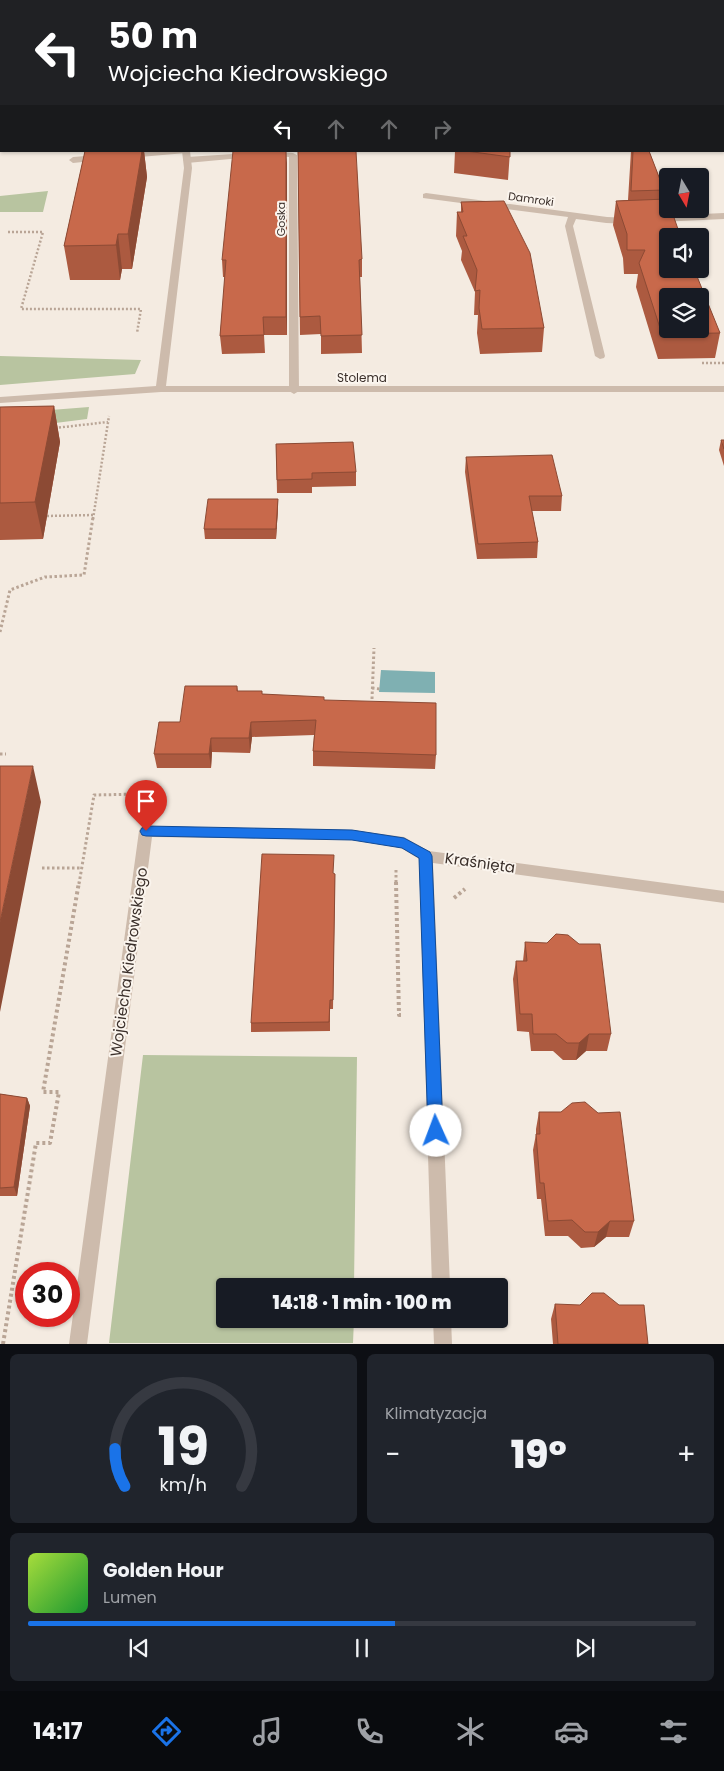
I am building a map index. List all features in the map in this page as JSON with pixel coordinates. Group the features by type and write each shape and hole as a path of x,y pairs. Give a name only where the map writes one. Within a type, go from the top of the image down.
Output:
{"street":[{"name":"Goska","path":"186,154 280,152 294,155 294,391"},
{"path":"73,160 186,154 188,168 161,389"},
{"name":"Damroki","path":"426,196 607,220 635,219"},
{"path":"573,216 569,226 600,356"},
{"path":"653,219 724,216"},
{"name":"Stolema","path":"0,400 161,389 294,391 724,389"},
{"name":"Wojciecha Kiedrowskiego","path":"78,1344 146,831 352,835 404,843 426,856"},
{"name":"Kraśnięta","path":"441,1278 426,856 724,897"},
{"path":"442,1328 443,1344"}],"path":[{"path":"8,232 43,232 21,309 141,309 137,333"},
{"path":"0,632 10,590 45,577 84,575 109,417"},
{"path":"49,429 108,422"},
{"path":"47,516 94,515"},
{"path":"372,699 374,648"},
{"path":"372,688 380,689"},
{"path":"0,754 6,754"},
{"path":"3,1344 36,1143 50,1143 59,1092 43,1092 94,795 141,794 138,812"},
{"path":"42,868 82,868"}],"green space":[{"path":"48,191 43,212 0,212 0,196"},
{"path":"0,356 141,360 135,374 0,385"},
{"path":"89,407 87,419 0,430 0,414"},
{"path":"143,1055 357,1057 354,1278 216,1278 216,1328 354,1328 353,1343 109,1343"}],"water":[{"path":"381,670 435,672 435,693 379,692"}],"building":[{"path":"85,152 142,152 128,234 118,234 116,245 64,246"},
{"path":"233,152 286,152 286,317 263,317 264,335 220,336 226,260 222,260"},
{"path":"298,152 356,152 362,259 359,260 362,335 321,336 320,316 300,317"},
{"path":"473,152 510,152 510,157"},
{"path":"633,152 649,152 659,177 659,190 631,191"},
{"path":"659,199 659,218 674,218 678,228 659,228 659,278 698,278 702,288 659,288 659,325 639,263 645,250 627,250 627,234 616,201"},
{"path":"504,201 530,253 544,328 482,329 479,308 480,290 475,291 477,270 463,236 467,236 457,212 463,212 461,202"},
{"path":"709,306 720,333 709,333"},
{"path":"54,406 35,502 0,503 0,407"},
{"path":"353,442 356,472 312,473 312,479 277,480 276,444"},
{"path":"552,455 562,496 529,496 538,542 478,544 466,457"},
{"path":"208,499 278,499 276,529 204,529"},
{"path":"185,686 237,686 237,691 262,691 262,694 324,697 324,700 436,703 436,755 313,751 316,720 251,722 249,738 211,738 209,754 154,754 159,722 180,722"},
{"path":"0,766 33,766 0,922"},
{"path":"262,854 334,855 333,1000 330,1000 329,1022 251,1023"},
{"path":"556,934 568,935 579,944 600,944 611,1034 589,1034 579,1043 567,1043 556,1034 533,1034 532,1014 520,1014 516,961 527,961 525,942 547,943"},
{"path":"0,1094 27,1098 14,1187 0,1188"},
{"path":"585,1102 598,1113 620,1112 634,1221 610,1221 598,1232 585,1232 572,1220 548,1221 544,1183 540,1183 536,1134 540,1134 539,1112 561,1112 572,1103"},
{"path":"592,1293 604,1293 619,1305 644,1305 648,1344 558,1344 555,1304 580,1305"}],"route":[{"path":"146,831 352,835 404,843 426,856 436,1131"}]}
